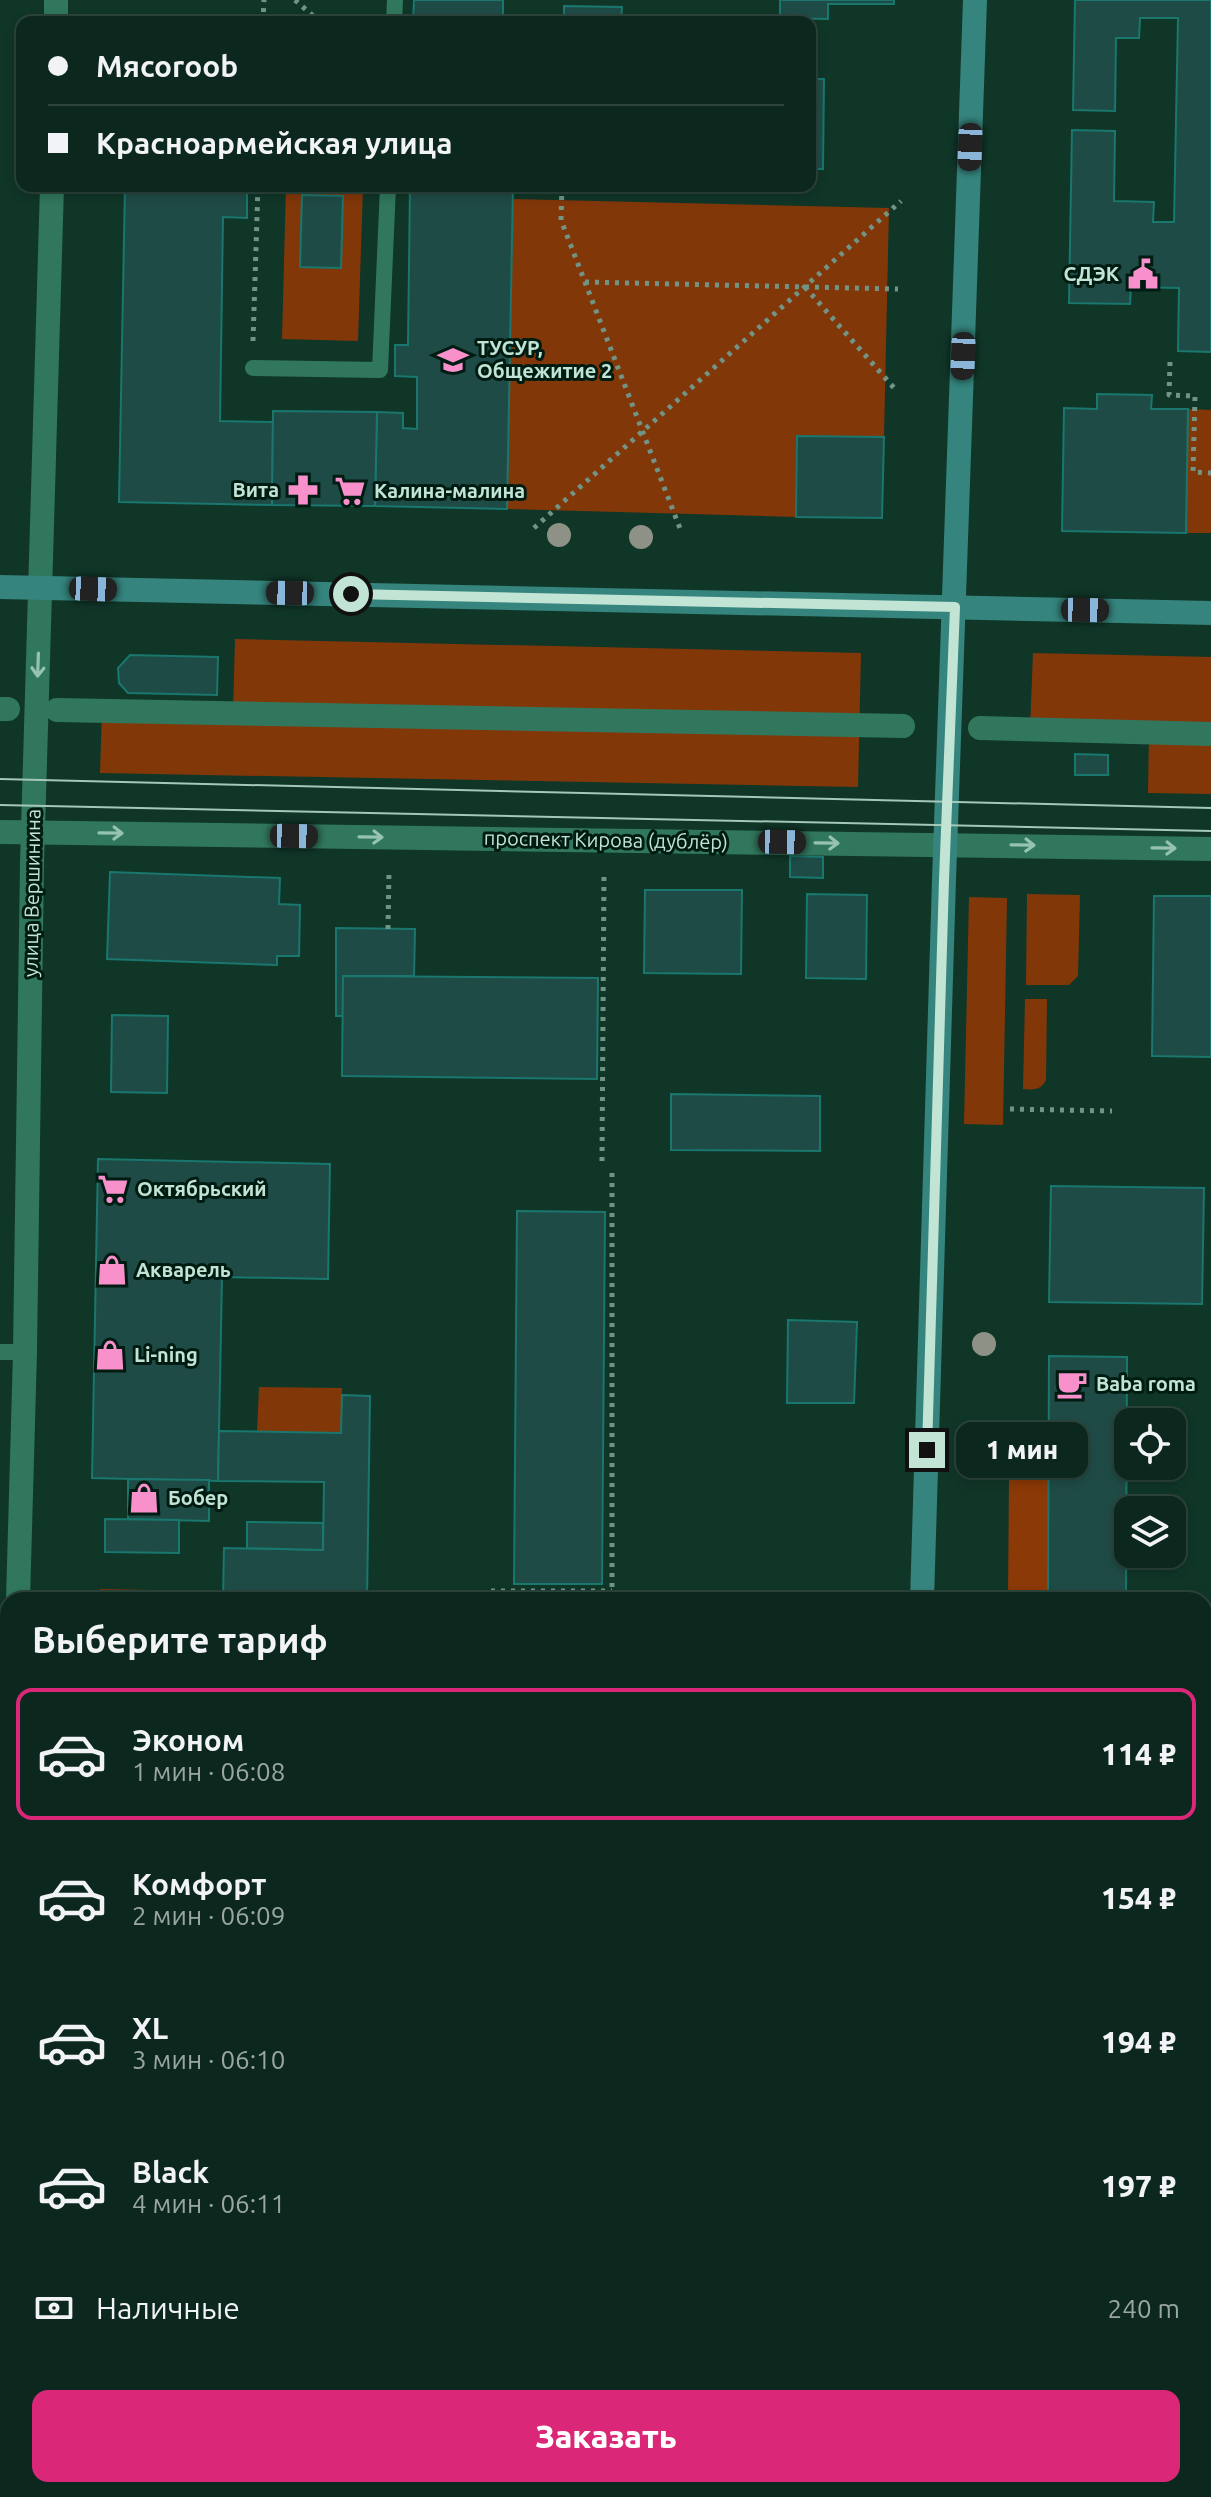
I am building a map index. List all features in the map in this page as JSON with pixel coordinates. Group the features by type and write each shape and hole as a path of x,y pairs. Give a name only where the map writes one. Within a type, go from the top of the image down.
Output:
{"main road":[{"path":"922,1592 975,0"},
{"path":"0,587 1211,613"}],"street":[{"name":"улица Вершинина","path":"18,1592 33,833 52,192"},
{"path":"57,710 903,726"},
{"path":"980,728 1211,734"},
{"name":"проспект Кирова (дублёр)","path":"0,832 1211,849"}],"lane":[{"path":"253,368 380,370 388,192"},
{"path":"0,1352 25,1352"}],"path":[{"path":"295,0 313,16"},
{"path":"253,368 258,192"},
{"path":"562,192 561,220 681,531"},
{"path":"534,528 901,201"},
{"path":"585,282 898,289"},
{"path":"805,287 895,389"},
{"path":"1170,362 1169,395 1195,396 1193,472 1211,473"},
{"path":"388,929 389,869"},
{"path":"602,1161 604,872"},
{"path":"1010,1109 1112,1111"},
{"path":"491,1591 612,1591 612,1173"}],"shaded area":[{"path":"286,192 363,192 358,341 282,339"},
{"path":"513,199 889,208 884,437 797,436 796,517 507,509"},
{"path":"1188,409 1211,410 1211,533 1186,533"},
{"path":"235,639 861,653 858,787 100,773 102,711 233,713"},
{"path":"1033,653 1211,657 1211,794 1148,793 1149,733 1030,729"},
{"path":"1027,894 1080,895 1078,976 1069,985 1026,985"},
{"path":"969,897 1007,898 1003,1125 964,1124"},
{"path":"1025,999 1047,999 1046,1080 1034,1089 1023,1089"},
{"path":"259,1387 342,1388 341,1433 257,1432"},
{"path":"1009,1477 1049,1477 1048,1592 1008,1592"},
{"path":"100,1589 199,1591 199,1592 100,1592"}],"building":[{"path":"414,0 503,0 503,16 413,16"},
{"path":"780,0 894,0 894,4 828,4 828,19 780,16"},
{"path":"1075,0 1211,0 1211,352 1178,351 1179,288 1131,287 1130,304 1069,303 1072,130 1115,131 1114,201 1154,202 1153,222 1174,222 1178,18 1140,18 1139,38 1116,38 1115,111 1073,110"},
{"path":"564,6 622,7 621,16 564,16"},
{"path":"816,79 824,79 823,169 816,169"},
{"path":"125,192 247,192 247,218 223,217 220,421 273,422 272,505 119,502"},
{"name":"ТУСУР, Общежитие 2","path":"410,192 513,192 507,509 375,506 377,412 403,413 403,428 417,429 417,377 395,376 395,345 408,345"},
{"path":"302,195 343,196 341,268 300,267"},
{"path":"1097,394 1152,395 1151,409 1188,409 1186,533 1062,531 1064,408 1097,409"},
{"path":"273,411 377,412 375,506 272,505"},
{"path":"797,436 884,437 882,518 796,517"},
{"path":"130,655 218,657 217,695 128,693 119,683 118,668"},
{"path":"1075,754 1108,755 1108,775 1075,775"},
{"path":"790,856 823,857 823,878 790,877"},
{"path":"110,872 280,878 279,904 300,905 299,956 277,956 277,965 107,959"},
{"path":"645,890 742,890 741,974 644,973"},
{"path":"807,894 867,895 866,979 806,978"},
{"path":"1154,896 1211,896 1211,1057 1152,1056"},
{"path":"336,928 415,929 414,976 343,976 343,1016 336,1016"},
{"path":"343,976 598,978 597,1079 342,1076"},
{"path":"112,1015 168,1016 167,1093 111,1092"},
{"path":"671,1094 820,1096 820,1151 671,1150"},
{"path":"98,1159 330,1164 328,1279 222,1277 218,1481 92,1478"},
{"path":"1051,1186 1204,1188 1202,1304 1049,1302"},
{"path":"517,1211 605,1212 602,1584 514,1584"},
{"path":"788,1320 857,1322 854,1403 787,1403"},
{"path":"1049,1356 1127,1357 1127,1408 1114,1408 1114,1480 1126,1480 1126,1496 1114,1496 1114,1568 1126,1568 1126,1592 1048,1592"},
{"path":"342,1395 370,1396 367,1592 223,1592 224,1548 323,1550 324,1482 218,1481 219,1431 341,1433"},
{"path":"128,1479 209,1480 209,1521 128,1519"},
{"path":"105,1519 179,1520 179,1553 105,1552"},
{"path":"247,1522 323,1523 323,1550 247,1548"}],"tram line":[{"path":"0,779 1211,808"},
{"path":"0,805 1211,831"}],"place":[{"name":"СДЭК","path":"1143,274"},
{"name":"ТУСУР, Общежитие 2","path":"453,360"},
{"name":"Вита","path":"303,490"},
{"name":"Калина-малина","path":"350,491"},
{"name":"Октябрьский","path":"113,1189"},
{"name":"Акварель","path":"112,1270"},
{"name":"Li-ning","path":"110,1355"},
{"name":"Baba roma","path":"1072,1384"},
{"name":"Бобер","path":"144,1498"}],"route":[{"path":"351,594 955,607 927,1450"}]}
